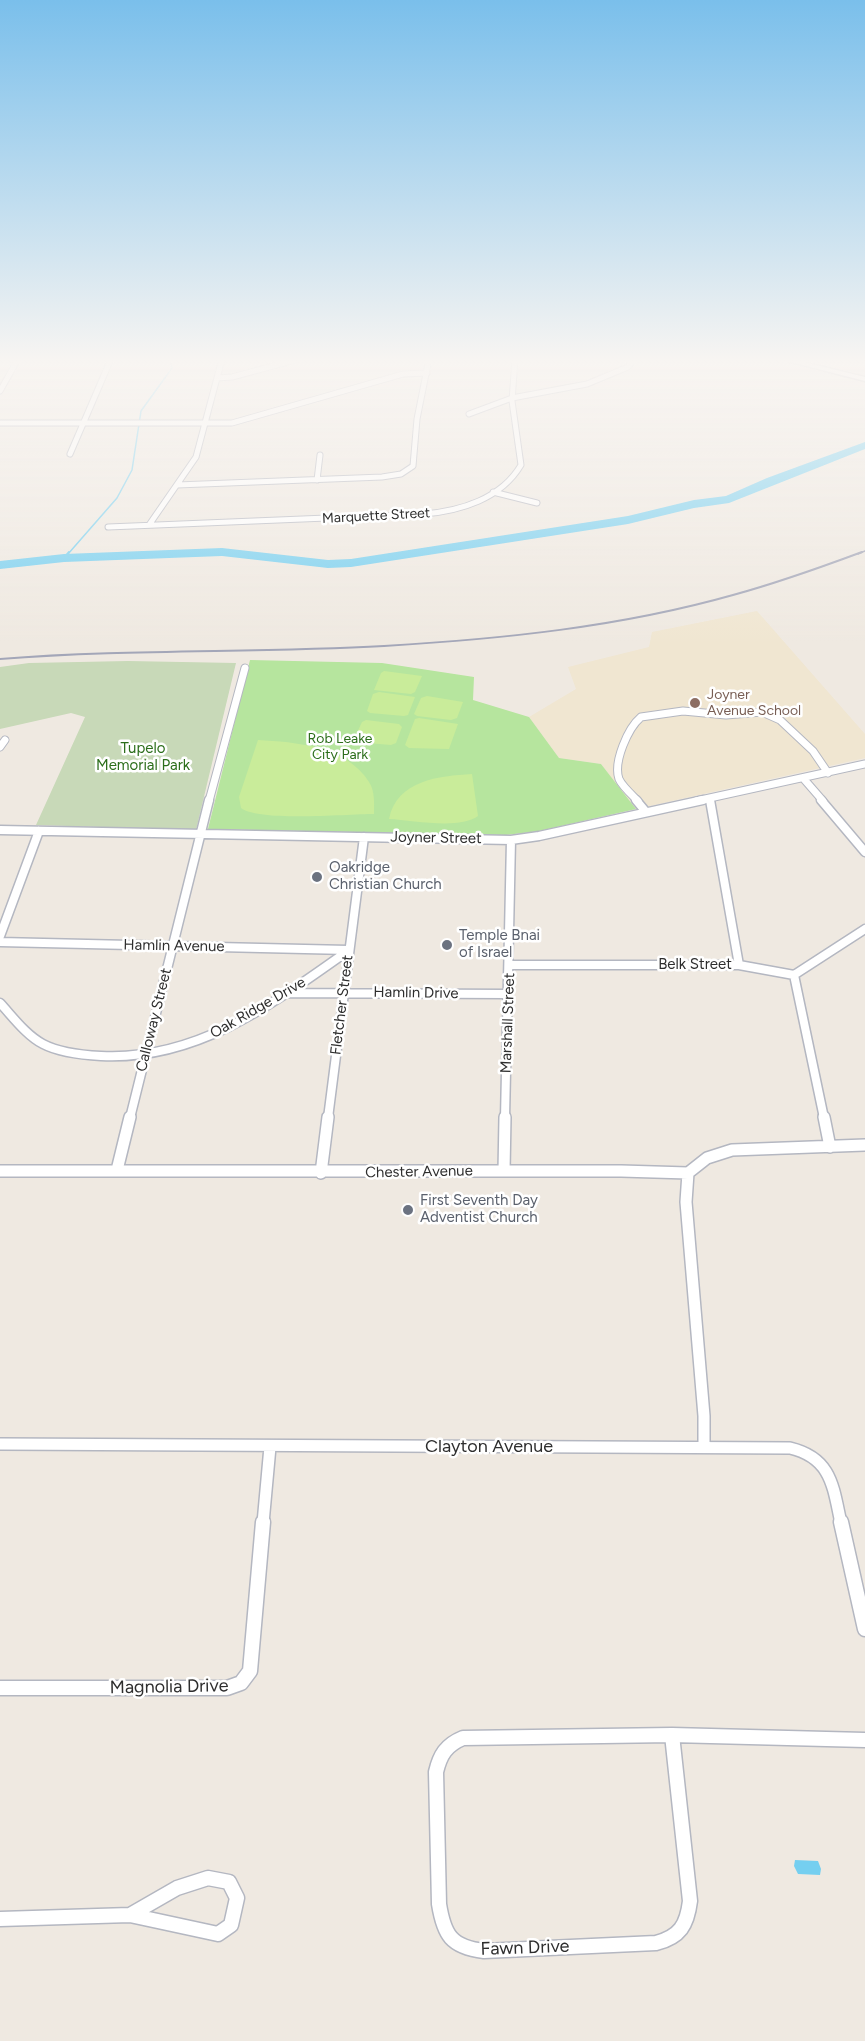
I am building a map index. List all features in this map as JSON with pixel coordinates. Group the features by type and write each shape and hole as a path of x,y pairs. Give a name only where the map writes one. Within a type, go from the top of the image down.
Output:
{"street":[{"path":"149,525 197,454"},
{"path":"317,480 320,454"},
{"path":"177,485 390,477 412,468 415,454"},
{"name":"Marquette Street","path":"108,527 442,513 469,506 514,477 521,465 520,454"},
{"path":"493,492 537,503"},
{"name":"Calloway Street","path":"117,1170 200,834 245,668"},
{"path":"646,812 620,778 622,747 636,720 641,717 683,711 726,715 762,712 780,720 813,751 828,773"},
{"name":"Joyner Street","path":"0,830 511,840 865,764"},
{"path":"803,778 865,852"},
{"path":"710,799 739,965"},
{"path":"0,936 39,831"},
{"name":"Fletcher Street","path":"321,1173 364,837"},
{"name":"Marshall Street","path":"504,1171 511,840"},
{"path":"830,1147 794,975 865,929"},
{"name":"Hamlin Avenue","path":"0,942 349,950"},
{"name":"Oak Ridge Drive","path":"0,1003 42,1043 78,1053 110,1058 145,1057 184,1047 224,1031 288,993 349,950"},
{"name":"Belk Street","path":"509,966 739,965 794,975"},
{"name":"Hamlin Drive","path":"288,993 508,994"},
{"path":"704,1446 704,1416 686,1202 688,1173 699,1162 721,1151 865,1145"},
{"name":"Chester Avenue","path":"0,1171 688,1173"},
{"name":"Clayton Avenue","path":"0,1444 270,1447 704,1446 803,1450 822,1464 831,1480 865,1629"},
{"name":"Magnolia Drive","path":"0,1688 226,1688 237,1686 246,1679 250,1671 270,1447"},
{"name":"Fawn Drive","path":"672,1735 690,1901 689,1916 683,1930 673,1939 656,1942 484,1951 469,1950 457,1945 448,1936 441,1922 439,1904 437,1784 439,1758 445,1748 453,1742 463,1738 672,1735 865,1740"},
{"path":"0,1919 130,1914 192,1930 218,1934 231,1925 237,1898 229,1882 208,1878 177,1888 130,1914"}],"shaded area":[{"name":"Joyner Avenue School","path":"757,611 865,734 865,758 636,809 601,764 559,758 529,717 576,689 568,667 649,647 652,632"}],"green space":[{"name":"Rob Leake City Park","path":"250,660 382,663 474,677 473,700 529,717 559,758 601,764 636,809 539,831 506,835 208,829"},
{"name":"Tupelo Memorial Park","path":"128,661 236,663 196,830 36,825 85,717 71,713 0,729 0,667 29,663"},
{"path":"384,671 422,676 415,692 411,694 374,690"},
{"path":"379,692 415,697 408,715 367,711 373,694"},
{"path":"427,696 463,702 457,718 451,720 414,714 421,698"},
{"path":"415,719 458,724 449,749 409,748 405,745"},
{"path":"366,720 399,724 402,727 396,743 391,745 356,742 354,739 362,722"},
{"path":"258,740 288,742 319,748 348,761 359,770 371,786 374,797 374,814 284,816 266,815 241,808 239,797"},
{"path":"472,774 478,816 459,823 389,819 394,806 410,788 446,776"}],"water":[{"path":"795,1860 818,1861 821,1869 820,1875 798,1874 794,1866"}],"waterway":[{"path":"68,554 117,498 132,470 134,454"},
{"path":"0,565 64,558 222,552 328,564 351,563 628,520 694,504 729,499 771,480 840,454"},
{"path":"64,558 69,552"}],"railway":[{"path":"858,554 865,551"},
{"path":"0,659 384,646 472,640 560,630 647,615 733,595 862,552"}],"place":[{"name":"Joyner Avenue School","path":"695,703"},
{"name":"Oakridge Christian Church","path":"317,877"},
{"name":"Temple Bnai of Israel","path":"447,945"},
{"name":"First Seventh Day Adventist Church","path":"408,1210"}]}
